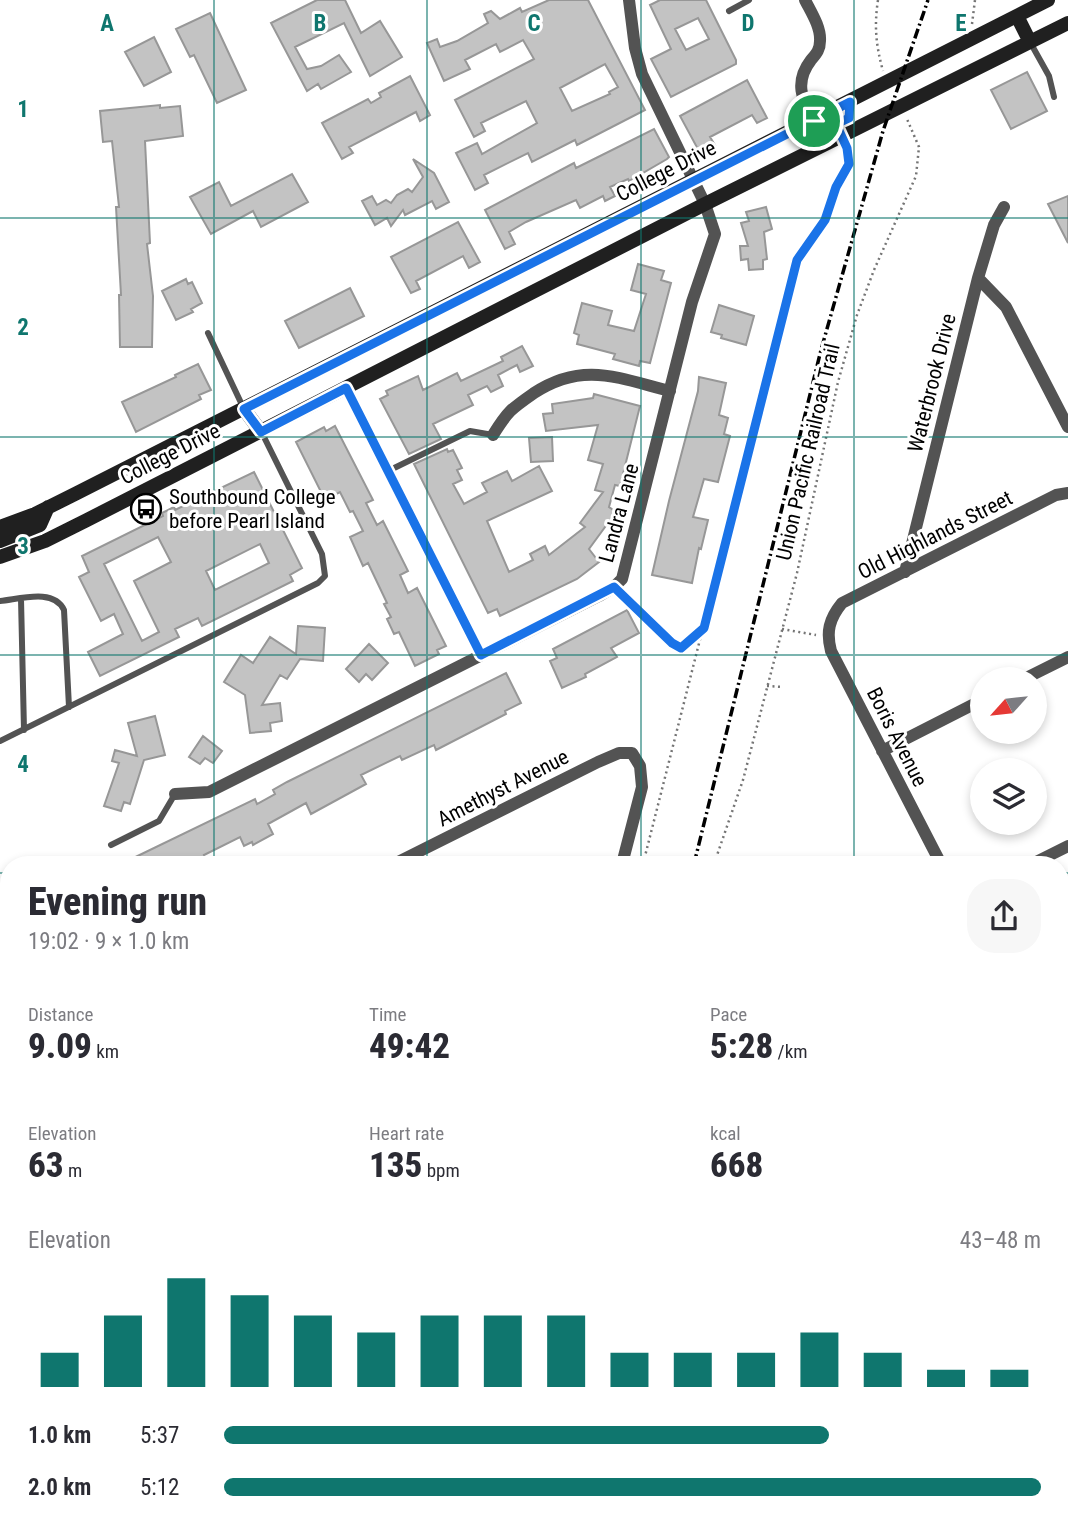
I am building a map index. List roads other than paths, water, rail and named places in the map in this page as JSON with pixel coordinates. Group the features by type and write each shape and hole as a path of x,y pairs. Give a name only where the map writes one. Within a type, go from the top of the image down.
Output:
{"main road":[{"name":"College Drive","path":"0,527 48,507 244,409 1048,0"},
{"path":"1017,16 1030,42"},
{"name":"College Drive","path":"0,557 46,541 705,204 1068,23"},
{"path":"244,409 261,432"},
{"path":"0,541 40,525 48,507"}],"street":[{"name":"Landra Lane","path":"175,794 209,792 614,587 622,579 692,302 715,234 705,204 642,74 635,48 629,0"},
{"path":"805,0 819,31 820,42 818,52 803,70 800,84 801,96 814,121"},
{"name":"Waterbrook Drive","path":"905,572 978,278 993,225 1004,207"},
{"path":"978,278 1006,307 1068,427"},
{"path":"493,435 508,410 565,377 599,374 670,391"},
{"path":"346,388 481,655"},
{"name":"Old Highlands Street","path":"829,624 842,603 1056,495 1068,493"},
{"name":"Boris Avenue","path":"829,624 831,651 937,856"},
{"path":"1047,668 1068,657"},
{"path":"882,751 970,707"},
{"name":"Amethyst Avenue","path":"410,856 598,762 619,753 632,753 640,766 642,787 624,856"},
{"path":"1048,856 1068,846"}],"lane":[{"path":"729,11 750,0"},
{"path":"1030,42 1049,76 1054,97"},
{"path":"208,333 244,409"},
{"path":"388,471 470,431 493,435"},
{"path":"0,741 318,583 326,576 322,554 261,432"},
{"path":"0,601 45,597 55,598 61,603 64,610 69,707"},
{"path":"21,599 24,730"},
{"path":"111,845 159,821 175,794"}],"railway":[{"path":"696,856 821,350 883,131 928,0"}],"place":[{"name":"Southbound College before Pearl Island","path":"146,509"}]}
